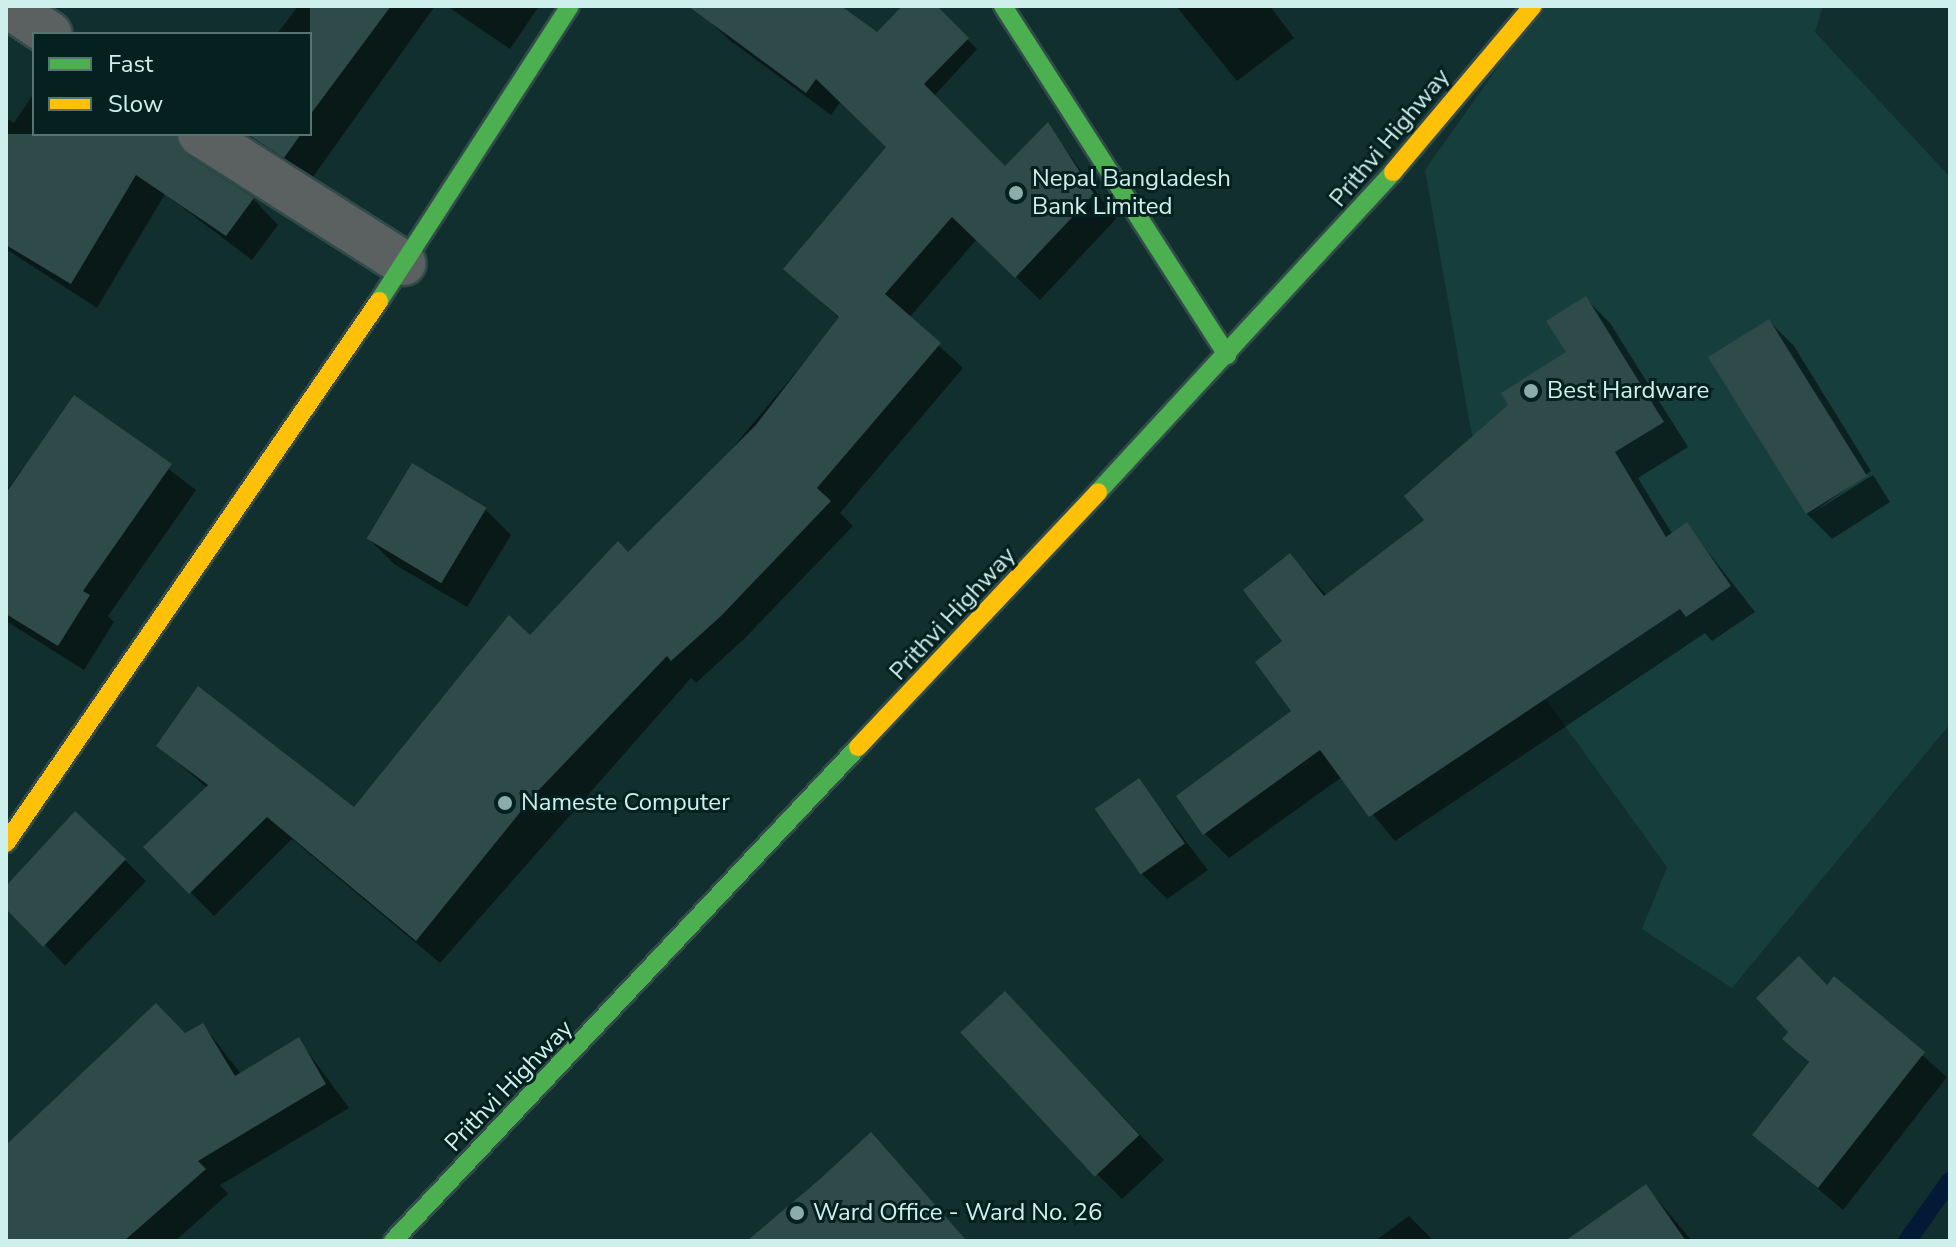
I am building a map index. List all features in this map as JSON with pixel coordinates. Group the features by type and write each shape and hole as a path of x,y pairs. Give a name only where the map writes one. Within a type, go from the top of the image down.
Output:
{"main road":[{"path":"7,841 403,263 570,6"},
{"path":"1003,6 1227,355"},
{"name":"Prithvi Highway","path":"393,1241 1227,355 1533,6"}],"street":[{"path":"8,6 47,32"},
{"path":"203,136 403,263"}],"shaded area":[{"path":"1541,6 1823,6 1815,32 1950,177 1950,724 1732,988 1642,929 1667,867 1531,679 1470,425 1425,170"}],"building":[{"path":"310,6 391,6 312,112"},
{"path":"688,6 841,6 877,32 902,6 937,6 969,38 924,84 1005,166 1048,122 1094,194 1015,278 952,217 885,294 941,343 817,488 831,501 721,616 671,661 667,656 534,795 416,941 267,817 189,894 143,847 208,785 156,746 198,686 354,807 509,615 530,635 618,541 628,552 755,426 839,317 783,269 886,147 816,79 806,93"},
{"path":"6,134 176,136 187,155 254,198 226,236 136,175 71,284 6,245"},
{"path":"250,136 300,136 284,158"},
{"path":"1586,296 1664,422 1615,452 1666,537 1687,522 1731,586 1686,617 1680,609 1369,817 1320,750 1203,835 1176,796 1291,711 1255,662 1282,641 1243,590 1290,553 1324,596 1424,520 1404,496 1508,405 1501,393 1566,352 1546,321"},
{"path":"1769,319 1867,476 1806,514 1708,357"},
{"path":"74,395 172,464 83,591 90,595 58,646 6,614 6,493"},
{"path":"412,463 487,508 441,583 367,538"},
{"path":"1139,778 1185,844 1141,875 1095,809"},
{"path":"75,811 126,859 43,947 6,909 6,886"},
{"path":"1799,956 1827,985 1834,976 1925,1052 1818,1188 1752,1135 1809,1062 1782,1039 1788,1032 1756,998"},
{"path":"1005,991 1139,1135 1095,1177 960,1033"},
{"path":"156,1003 185,1033 203,1023 235,1076 299,1037 326,1084 198,1161 206,1169 124,1241 6,1241 6,1145"},
{"path":"871,1132 967,1241 747,1241 820,1179"},
{"path":"1646,1184 1686,1241 1565,1241"}],"waterway":[{"path":"1907,1241 1950,1181"}],"traffic: fast":[{"path":"379,301 570,6"},
{"path":"1003,6 1227,355"},
{"path":"1098,492 1393,172"},
{"path":"393,1241 858,747"}],"traffic: slow":[{"path":"1393,172 1533,6"},
{"path":"6,843 379,301"},
{"path":"858,747 1098,492"}],"place":[{"name":"Nepal Bangladesh Bank Limited","path":"1016,193"},
{"name":"Best Hardware","path":"1531,391"},
{"name":"Nameste Computer","path":"505,803"},
{"name":"Ward Office - Ward No. 26","path":"797,1213"}]}
